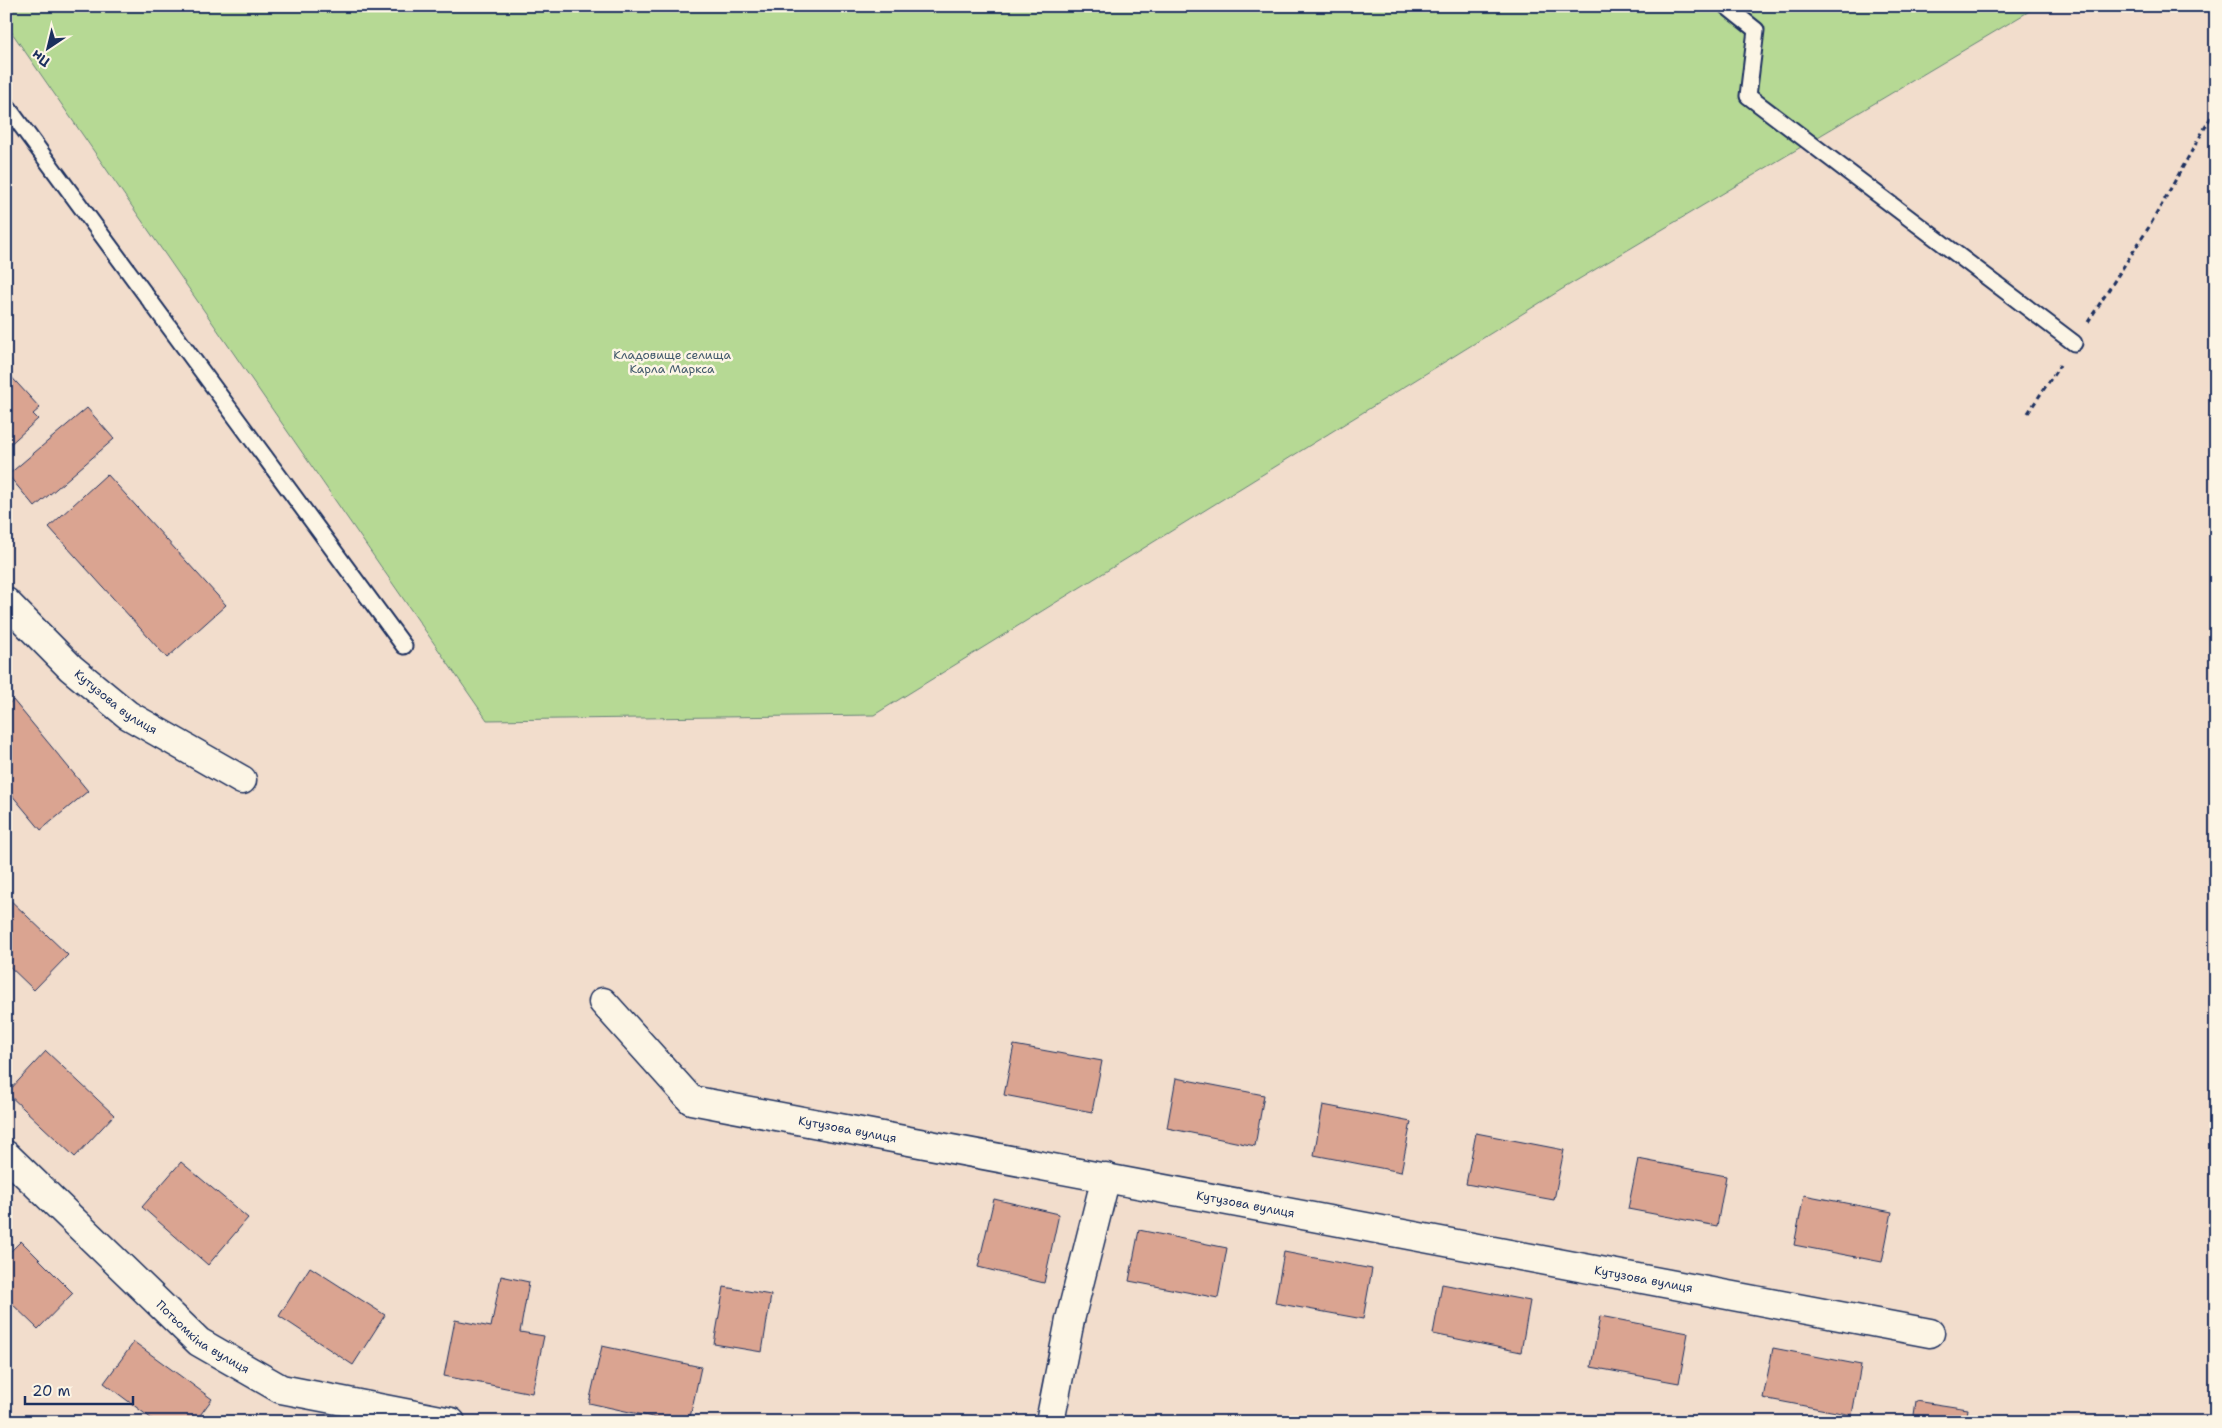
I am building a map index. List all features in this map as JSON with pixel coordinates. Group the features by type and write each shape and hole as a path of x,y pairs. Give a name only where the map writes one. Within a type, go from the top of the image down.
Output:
{"street":[{"name":"Кутузова вулиця","path":"6,602 71,668 128,715 242,780"},
{"name":"Кутузова вулиця","path":"603,1002 691,1100 1930,1333"},
{"name":"Потьомкіна вулиця","path":"6,1155 199,1342 281,1389 451,1422"},
{"path":"1050,1422 1070,1320 1106,1177"}],"lane":[{"path":"1726,6 1756,30 1748,96 2074,343"},
{"path":"6,105 404,646"}],"path":[{"path":"2028,413 2149,227 2216,108"}],"green space":[{"name":"Кладовище селища Карла Маркса","path":"6,6 2038,6 1564,288 874,715 487,720 6,24"}],"building":[{"path":"6,371 40,408 33,414 38,419 6,448"},
{"path":"87,408 114,439 35,507 8,475"},
{"path":"107,474 226,605 167,658 49,527"},
{"path":"13,700 88,791 41,830 6,788 6,706"},
{"path":"6,896 68,955 34,990 6,963"},
{"path":"1014,1045 1102,1061 1092,1112 1004,1095"},
{"path":"46,1051 114,1115 75,1157 7,1093"},
{"path":"1176,1078 1264,1095 1255,1146 1167,1128"},
{"path":"1323,1105 1411,1122 1401,1172 1314,1155"},
{"path":"1476,1133 1564,1150 1554,1200 1466,1184"},
{"path":"1638,1159 1726,1176 1717,1226 1628,1209"},
{"path":"181,1162 248,1218 208,1265 142,1207"},
{"path":"1804,1195 1892,1212 1882,1262 1794,1245"},
{"path":"994,1199 1059,1214 1044,1283 978,1267"},
{"path":"1139,1230 1227,1248 1218,1298 1129,1281"},
{"path":"21,1241 73,1293 38,1329 6,1298 6,1256"},
{"path":"1284,1252 1372,1269 1363,1319 1275,1303"},
{"path":"310,1267 385,1315 353,1365 279,1316"},
{"path":"501,1276 529,1282 520,1332 544,1336 532,1393 444,1376 455,1320 491,1327"},
{"path":"1442,1284 1530,1301 1521,1352 1433,1334"},
{"path":"724,1287 771,1295 762,1352 714,1344"},
{"path":"1600,1316 1688,1333 1679,1383 1591,1367"},
{"path":"134,1342 212,1399 195,1422 156,1422 104,1383"},
{"path":"602,1346 701,1367 689,1422 675,1422 589,1403"},
{"path":"1773,1348 1861,1365 1852,1415 1763,1398"},
{"path":"1916,1401 1968,1409 1966,1422 1913,1422"}]}
